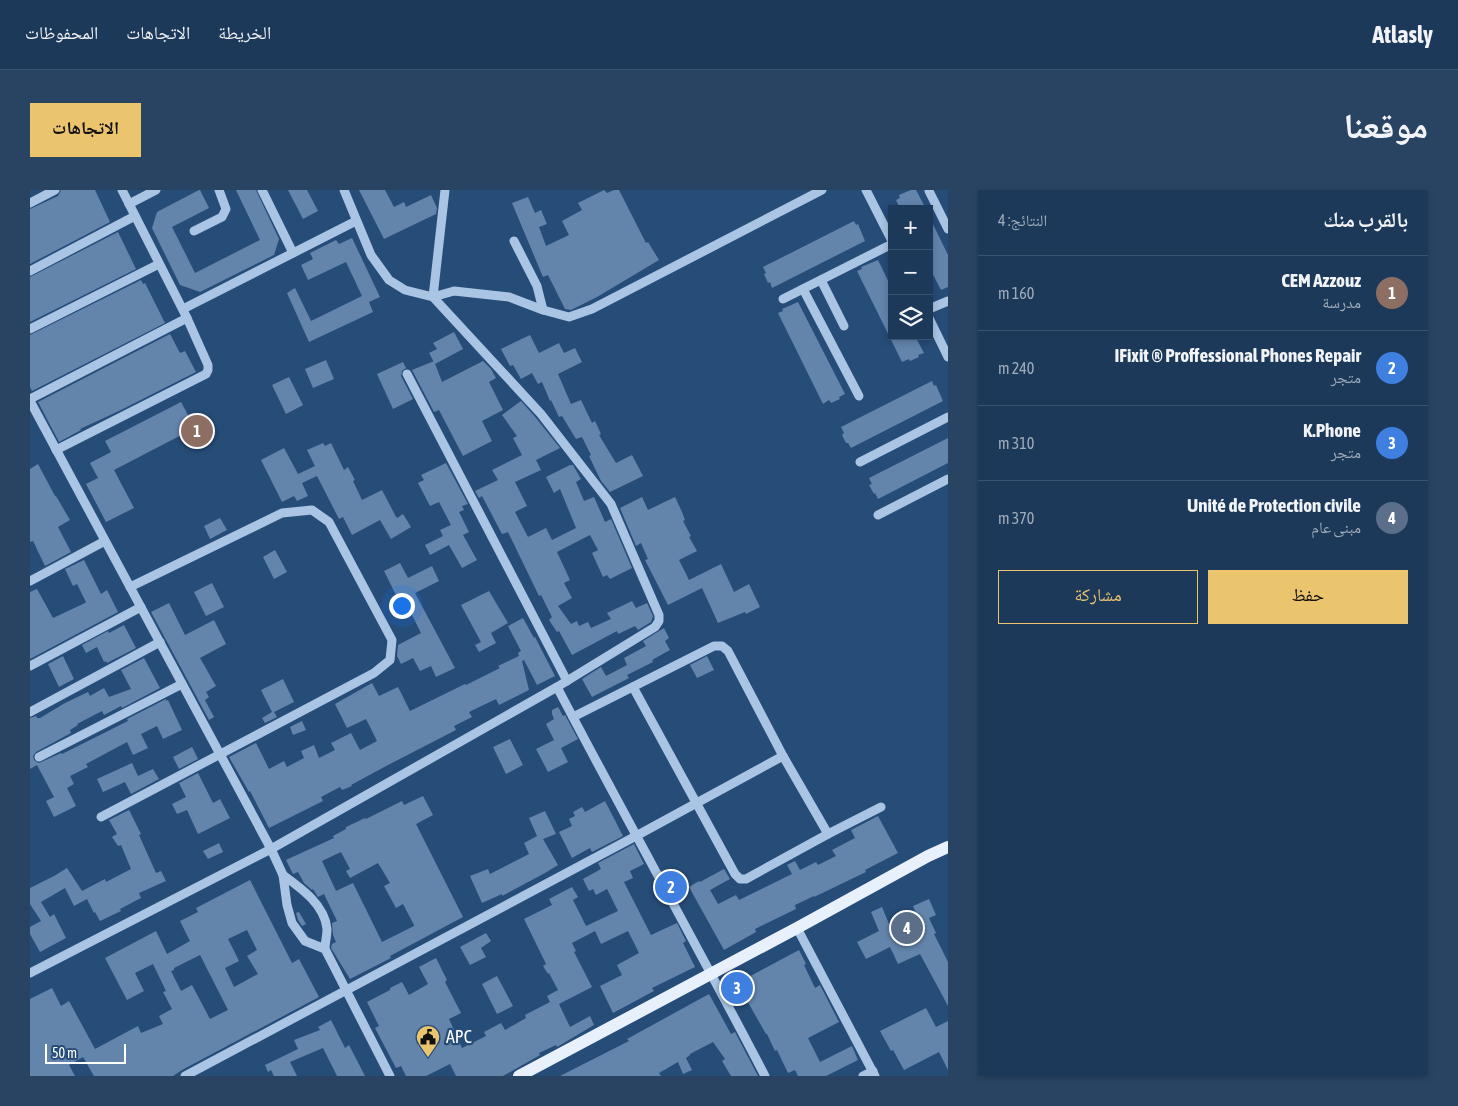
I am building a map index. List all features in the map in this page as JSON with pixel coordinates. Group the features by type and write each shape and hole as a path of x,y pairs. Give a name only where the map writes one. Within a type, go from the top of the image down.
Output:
{"main road":[{"path":"518,1076 948,847"}],"street":[{"path":"30,203 55,190"},
{"path":"56,450 206,374 208,370 208,365 187,318 122,190"},
{"path":"129,204 156,190"},
{"path":"194,231 222,218 226,209 219,190"},
{"path":"262,190 294,253"},
{"path":"344,190 371,255 389,280 405,290 433,297 454,291 508,297 569,317 592,309 822,190"},
{"path":"30,972 271,849 557,687 656,627 659,615 611,504 541,414 433,297 445,190"},
{"path":"866,190 888,235"},
{"path":"928,192 948,229"},
{"path":"30,271 135,216"},
{"path":"182,309 356,221"},
{"path":"514,241 537,286 543,310"},
{"path":"783,299 888,245"},
{"path":"30,329 160,264"},
{"path":"821,280 844,326"},
{"path":"803,289 859,396"},
{"path":"933,307 948,301"},
{"path":"187,318 30,400 34,417 56,450 271,849 283,875 287,905 292,923 305,941 325,949"},
{"path":"933,326 948,357"},
{"path":"407,374 567,681"},
{"path":"860,462 948,417"},
{"path":"878,516 948,479"},
{"path":"101,817 374,673 390,660 392,640 329,522 312,510 282,513 130,587"},
{"path":"30,581 105,541"},
{"path":"30,666 141,607"},
{"path":"30,712 160,642"},
{"path":"573,717 714,646 722,646 728,651 783,756 828,834"},
{"path":"39,757 182,684"},
{"path":"557,687 766,1076"},
{"path":"633,687 695,803 735,874 740,879 746,879 881,807"},
{"path":"185,1076 783,756"},
{"path":"283,875 303,889 319,906 327,928 325,949 390,1076"},
{"path":"797,928 874,1073 863,1076"}],"building":[{"path":"61,190 95,190 110,222 30,264 30,209 58,196"},
{"path":"199,190 209,208 172,227 195,273 260,240 236,190 256,190 279,239 274,255 200,292 180,285 152,228 157,212"},
{"path":"288,190 307,190 318,211 303,219"},
{"path":"359,190 385,190 394,207 404,202 406,207 431,195 437,208 436,214 384,239"},
{"path":"604,190 607,193 619,190 646,243 648,242 659,260 597,297 571,310 565,309 548,275 543,277 512,203 528,197 535,213 541,210 547,224 539,227 546,246 569,235 562,221 582,210 578,203"},
{"path":"916,190 924,205 898,205 896,200 900,198 899,195"},
{"path":"854,221 856,225 858,224 865,241 772,288 770,282 768,283 763,267"},
{"path":"933,224 948,255 948,287 941,290 933,275"},
{"path":"118,232 136,269 30,322 30,277"},
{"path":"352,238 380,297 369,302 373,312 309,342 287,293 295,288 311,321 362,296 346,262 308,280 301,265 313,259 310,253 336,240 339,244"},
{"path":"878,260 888,281 888,334 857,271 862,269 861,267"},
{"path":"141,280 143,284 145,283 165,323 32,391 30,387 30,335"},
{"path":"798,302 845,394 839,397 840,399 831,403 829,400 823,404 778,313 783,311 782,309"},
{"path":"454,332 463,349 435,364 429,353 437,349 433,343"},
{"path":"170,334 180,353 185,351 196,372 80,429 59,442 38,402"},
{"path":"530,335 539,353 559,343 564,353 575,348 582,362 558,374 571,404 581,400 592,423 595,421 601,434 599,435 616,463 632,455 643,476 610,492 601,481 582,437 576,439 562,416 559,417 542,382 538,384 532,373 521,379 513,365 510,366 501,349"},
{"path":"891,340 917,340 924,353 910,361 909,359 902,362"},
{"path":"326,360 334,379 313,388 305,369"},
{"path":"434,361 442,382 483,361 496,378 489,382 503,410 482,421 492,441 463,456 439,410 434,412 412,370"},
{"path":"403,362 406,368 402,371 401,376 413,399 393,409 377,374"},
{"path":"289,377 303,405 286,414 272,385"},
{"path":"932,381 934,386 936,385 943,401 851,448 846,443 841,427"},
{"path":"521,401 560,448 536,460 541,470 515,482 527,506 515,512 528,537 546,528 552,540 576,528 560,489 554,493 546,477 573,465 581,479 576,482 584,501 594,497 605,522 611,519 632,568 610,579 607,575 603,577 592,553 598,550 590,535 557,552 570,580 564,583 572,598 558,606 571,624 577,621 579,626 588,622 591,628 611,619 607,613 632,601 636,608 647,603 653,616 651,622 638,630 635,626 618,634 617,631 572,655 559,631 557,632 549,620 552,617 541,595 539,596 508,532 502,534 482,496 479,498 475,491 498,480 492,470 522,455 513,438 517,436 502,415"},
{"path":"181,402 195,428 114,470 134,508 106,522 86,484 98,478 90,463 111,452 105,441"},
{"path":"948,438 948,463 878,499 869,485 872,484 869,478"},
{"path":"323,443 325,446 331,443 344,470 348,467 362,500 382,490 397,518 403,514 411,527 391,539 380,520 352,535 343,517 339,519 317,476 302,483 308,496 297,501 294,496 282,502 261,460 284,448 298,474 315,466 307,450"},
{"path":"446,463 468,504 462,506 464,510 459,512 469,532 463,535 477,560 462,568 449,545 430,555 425,545 443,536 440,530 451,525 439,502 430,506 418,483 424,480 421,475"},
{"path":"38,464 70,520 58,527 71,552 45,566 33,541 30,542 30,469"},
{"path":"642,497 648,510 675,497 685,520 683,521 691,536 689,537 697,551 679,560 689,580 721,564 734,592 749,584 760,607 746,614 745,612 718,623 702,588 668,605 645,560 648,559 641,543 636,546 620,508"},
{"path":"220,518 227,530 210,539 204,526"},
{"path":"275,550 287,572 274,579 263,557"},
{"path":"84,560 101,594 107,590 118,612 30,659 30,592 37,589 53,618 85,603 77,584 73,586 65,569"},
{"path":"400,563 408,578 432,566 439,581 415,593 455,668 436,677 431,666 420,671 413,658 401,664 397,656 398,645 421,633 408,607 403,609 384,571"},
{"path":"212,583 224,607 206,616 194,592"},
{"path":"489,591 508,623 491,633 496,643 479,652 475,645 481,642 461,605"},
{"path":"169,603 185,635 214,620 226,644 200,658 216,686 206,692 209,697 205,700 214,717 209,720 151,612"},
{"path":"523,618 555,676 537,685 524,660 522,661 529,690 499,705 496,699 469,712 472,717 454,726 456,730 352,786 342,790 340,787 321,797 323,801 269,828 250,791 229,757 256,743 269,769 284,761 287,767 304,758 301,751 314,745 319,758 335,750 331,743 351,733 360,750 377,741 366,719 347,728 335,704 372,683 379,696 398,687 410,711 500,668 498,666 519,656 518,653 521,651 508,626"},
{"path":"124,625 136,648 107,663 106,661 104,662 97,647 86,653 82,645"},
{"path":"664,628 669,638 665,641 670,650 652,660 653,662 627,675 629,678 592,697 582,679 601,667 606,676 627,665 624,658 646,646 643,641"},
{"path":"63,656 74,679 59,687 48,664"},
{"path":"707,656 714,670 697,678 690,665"},
{"path":"144,658 160,688 122,708 121,706 104,715 102,711 77,724 70,730 71,733 36,752 33,756 34,760 39,763 62,754 128,721 127,719 166,699 182,730 163,739 157,726 141,734 148,748 133,755 127,742 86,764 88,767 70,776 74,784 67,788 76,806 54,817 46,801 54,797 37,765 30,769 30,718 36,716 40,718 88,692 90,696 104,688 109,697 131,689 121,670"},
{"path":"283,679 294,702 274,712 277,717 265,723 262,718 272,712 261,690"},
{"path":"558,707 563,716 565,715 578,739 561,748 568,762 548,772 536,749 554,740 546,724 554,719 552,710"},
{"path":"302,721 306,730 293,735 290,727"},
{"path":"510,739 523,765 506,774 493,747"},
{"path":"192,747 198,759 179,769 173,757"},
{"path":"132,763 138,776 153,769 159,779 131,794 125,782 103,792 97,779"},
{"path":"198,773 213,803 220,799 230,818 198,834 187,810 177,814 172,804 186,797 179,783"},
{"path":"423,796 433,815 416,824 463,917 350,979 331,948 332,944 336,942 332,923 337,921 324,894 318,897 313,889 304,883 298,872 293,874 286,860 334,838 333,836 346,829 346,827 365,818 402,801 404,805","holes":["341,852 350,869 346,871 350,878 378,863 390,883 384,886 396,908 403,904 414,926 382,942 353,883 336,891 322,861"]},
{"path":"605,801 623,836 592,852 590,848 572,858 559,832 572,826 569,819 575,816 573,812 582,807 585,812"},
{"path":"129,810 141,834 139,835 156,873 161,871 166,881 139,893 141,898 120,909 121,911 100,921 87,899 74,906 65,888 41,902 50,917 54,914 66,938 40,952 30,934 30,927 41,921 30,904 30,888 67,868 82,891 105,879 106,882 131,869 121,845 118,846 112,837 117,834 109,820"},
{"path":"545,811 556,834 543,839 558,865 502,896 502,894 482,903 470,876 488,869 490,874 529,854 524,843 537,836 529,818"},
{"path":"878,816 898,853 865,870 866,872 795,905 796,909 755,929 756,932 724,950 689,887 724,869 730,879 710,890 718,904 736,895 739,900 792,874 787,865 795,861 800,870 816,862 818,865 836,856 832,850 855,838 851,830"},
{"path":"219,843 223,852 208,859 203,851"},
{"path":"634,844 644,864 630,871 633,878 624,882 651,935 677,923 686,941 683,943 695,967 652,988 654,991 613,1013 600,986 622,975 617,965 639,953 628,931 601,944 595,931 572,943 576,951 574,952 592,987 559,1004 570,1027 590,1016 594,1025 557,1047 556,1045 539,1053 540,1055 503,1076 456,1076 450,1064 426,1076 406,1076 401,1066 396,1068 375,1028 379,1026 367,1002 402,982 409,995 428,984 419,967 436,958 447,980 445,982 461,1013 449,1019 462,1048 486,1036 484,1032 501,1023 505,1030 526,1018 525,1015 550,1002 547,996 558,990 543,966 546,964 524,919 552,905 549,899 572,887 578,897 573,900 586,926 618,911 607,889 596,895 593,889 589,891 583,879 601,869 598,863"},
{"path":"250,880 292,963 299,959 319,997 173,1076 94,1076 83,1057 69,1065 75,1076 30,1076 30,999 52,988 61,1006 69,1001 95,1049 138,1026 141,1033 163,1024 159,1016 172,1009 163,992 166,991 153,964 135,973 144,991 127,1000 105,958 156,931 167,954 190,941 180,921 198,912 196,908","holes":["247,930 257,950 247,956 258,974 234,987 225,968 239,961 228,939","200,955 228,1010 210,1019 192,985 181,991 171,971"]},
{"path":"929,899 936,915 929,918 936,933 934,934 948,962 948,1006 920,954 898,964 890,947 866,959 857,942 879,931 871,912 882,907 894,936 911,928 909,922 918,918 913,906"},
{"path":"299,912 306,924 302,926 296,913"},
{"path":"486,933 491,941 481,948 486,957 470,965 460,947"},
{"path":"799,950 815,988 820,985 839,1022 808,1038 820,1062 852,1046 858,1060 826,1076 798,1076 795,1070 788,1073 777,1050 775,1051 737,983"},
{"path":"497,976 513,1006 497,1014 482,984"},
{"path":"709,994 731,1034 735,1032 758,1076 731,1076 722,1061 725,1059 713,1042 686,1058 692,1070 683,1074 678,1062 659,1073 661,1076 560,1076 629,1041 627,1039"},
{"path":"926,1008 936,1027 948,1021 948,1070 939,1052 904,1070 880,1031"},
{"path":"331,1020 345,1048 349,1045 365,1076 337,1076 323,1048 290,1062 297,1076 274,1076 271,1070 268,1072 265,1065 298,1049 294,1040 320,1030 318,1027"}],"place":[{"name":"CEM Azzouz","path":"197,431"},
{"name":"IFixit ® Proffessional Phones Repair","path":"671,887"},
{"name":"Unité de Protection civile","path":"907,928"},
{"name":"K.Phone","path":"737,988"},
{"name":"APC","path":"428,1058"}]}
